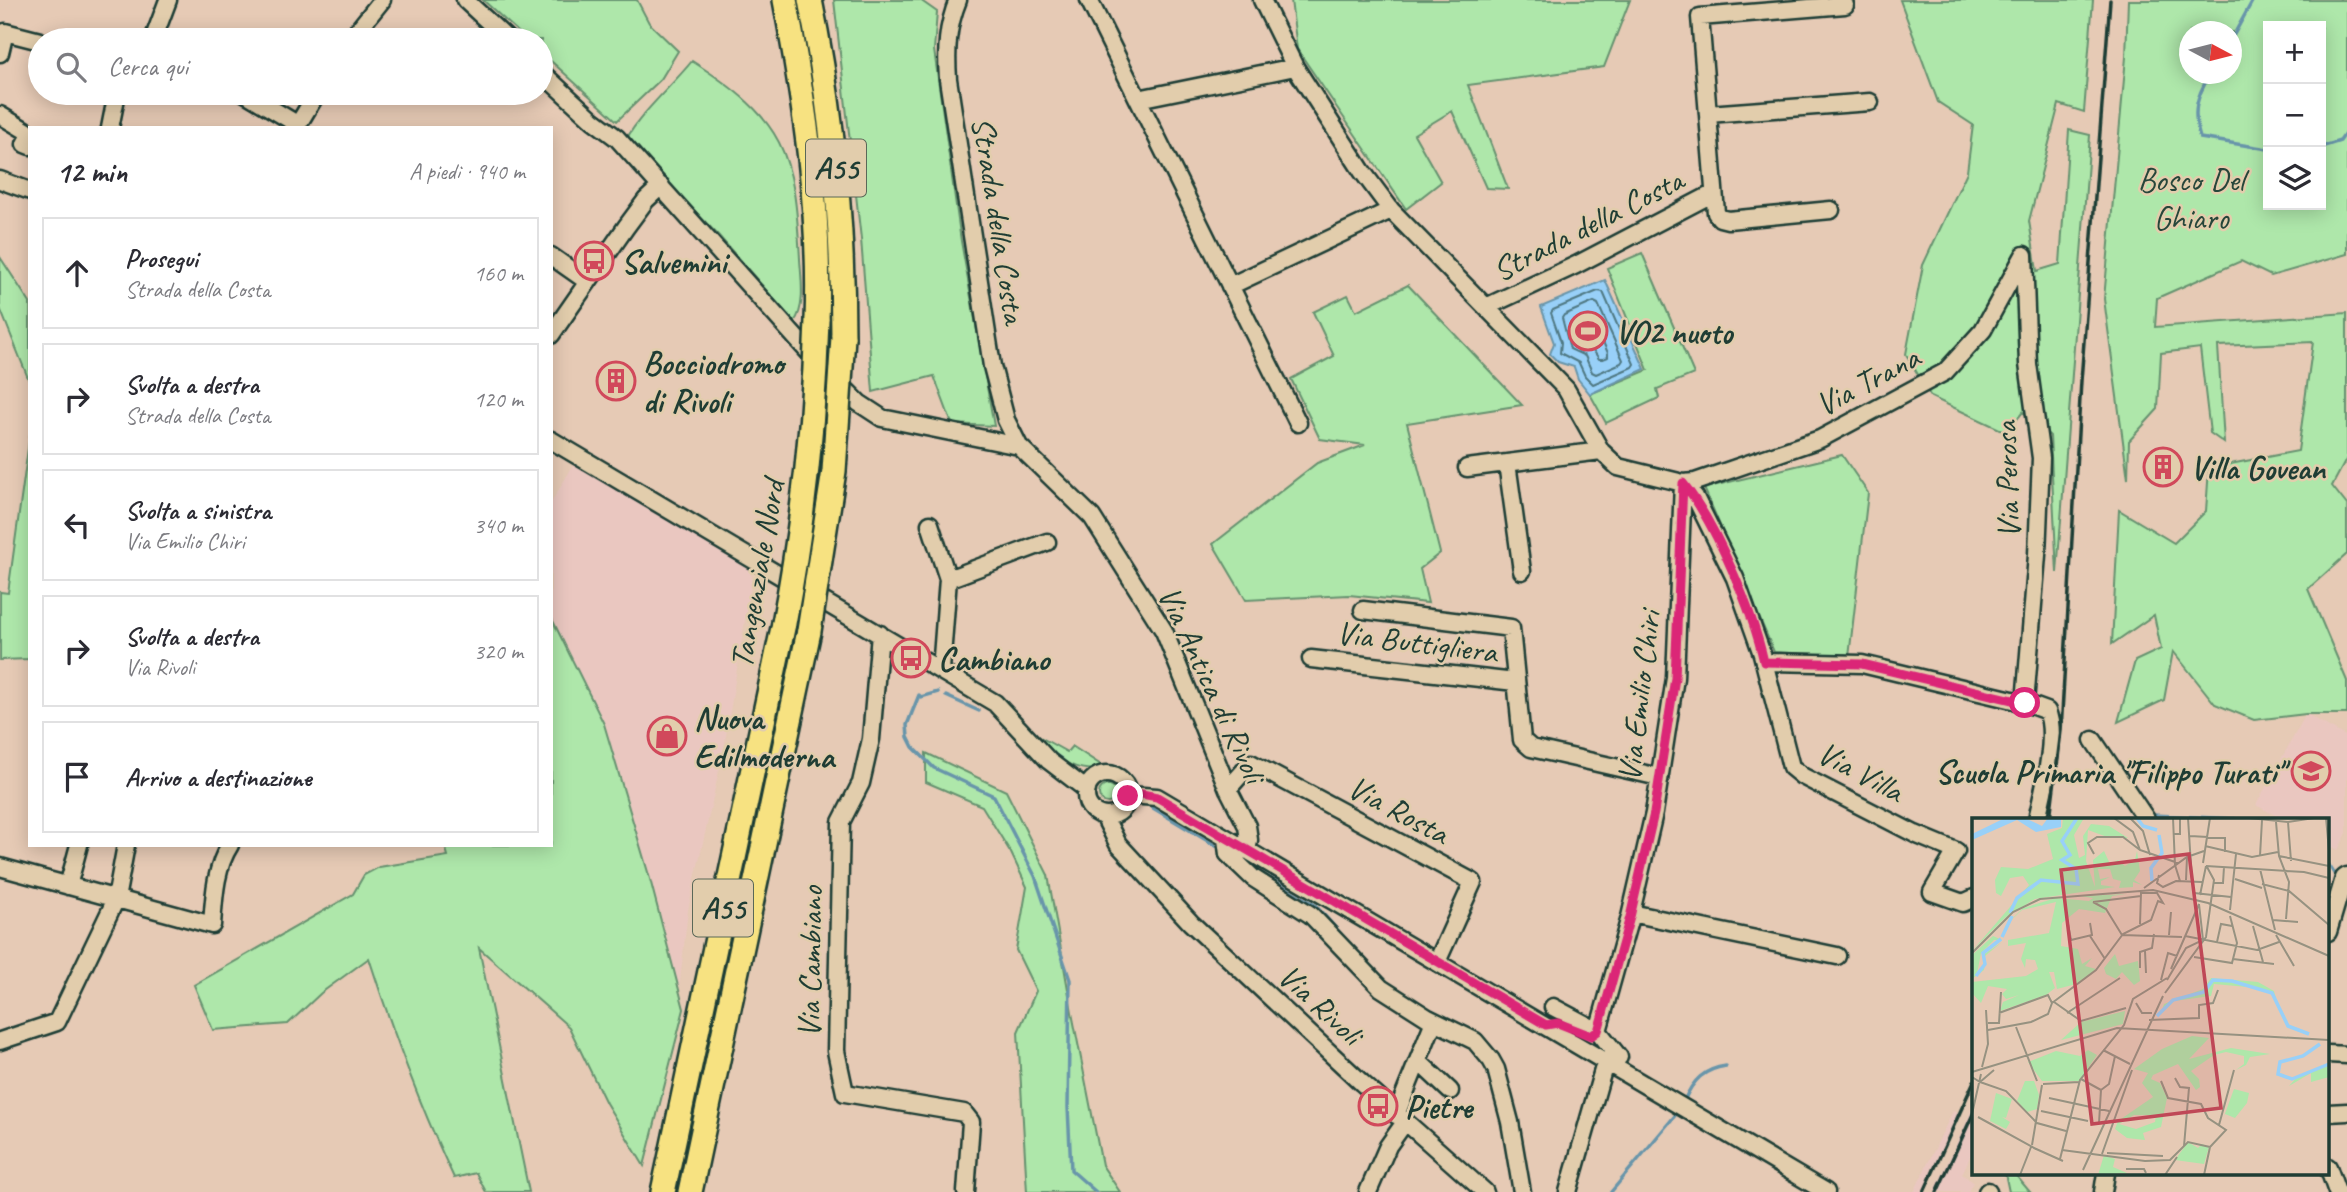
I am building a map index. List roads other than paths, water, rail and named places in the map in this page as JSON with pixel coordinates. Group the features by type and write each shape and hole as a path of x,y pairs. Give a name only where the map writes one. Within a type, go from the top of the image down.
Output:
{"highway":[{"name":"Tangenziale Nord","path":"663,1192 784,624 808,465 817,320 815,217 802,95 785,0"},
{"name":"Tangenziale Nord","path":"690,1192 809,631 834,471 843,337 840,200 829,106 810,0"}],"street":[{"path":"158,28 168,0"},
{"path":"360,28 382,0"},
{"path":"465,0 495,28"},
{"name":"Strada della Costa","path":"958,0 950,21 946,46 948,79 992,366 1006,420 1019,446"},
{"path":"1089,0 1298,423"},
{"name":"Strada della Costa","path":"1262,0 1295,67 1391,210 1566,389 1601,451 1618,467 1683,483"},
{"name":"Strada della Costa","path":"1831,210 1728,220 1720,218 1716,213 1700,17 1845,5"},
{"path":"0,53 5,32 28,38"},
{"path":"1138,99 1295,67"},
{"path":"553,83 617,138 813,357 859,403 882,418 1019,446"},
{"path":"1708,114 1870,102"},
{"path":"110,126 115,105"},
{"path":"264,105 296,126 309,105"},
{"path":"0,115 28,133"},
{"path":"0,180 28,190"},
{"path":"553,332 646,200 661,186"},
{"name":"Strada della Costa","path":"1486,307 1576,265 1714,193"},
{"path":"1230,286 1391,210"},
{"name":"Via Trana","path":"1683,483 1696,482 1820,439 1945,372 1983,330 2024,255"},
{"name":"Via Perosa","path":"2024,255 2028,364 2042,458 2025,703"},
{"path":"553,257 588,282"},
{"name":"Via Rivoli","path":"553,441 995,703 1039,752 1061,769 1090,784"},
{"name":"Via Antica di Rivoli","path":"1019,446 1092,517 1164,631 1228,789 1247,826 1247,851"},
{"path":"1467,468 1601,451"},
{"path":"1507,463 1522,571"},
{"path":"1683,483 1695,498 1735,578 1764,662 1862,664 2025,703 2047,711 2052,722 2046,781 2037,818"},
{"name":"Via Emilio Chiri","path":"1598,1031 1631,913 1654,813 1675,678 1683,483"},
{"path":"930,524 948,579 941,670"},
{"path":"948,579 1047,542"},
{"name":"Via Buttigliera","path":"1363,610 1511,628 1522,740 1531,748 1659,777"},
{"name":"Via Cambiano","path":"880,634 871,739 861,783 841,822 836,1051 845,1093 964,1113 971,1122 966,1192"},
{"name":"Via Buttigliera","path":"1311,659 1515,682"},
{"name":"Via Villa","path":"1764,662 1791,766 1802,776 1891,822 1956,851 1932,892 1963,903 1972,899"},
{"path":"2093,740 2145,817"},
{"name":"Via Rosta","path":"1228,789 1251,764 1473,882 1437,962"},
{"name":"Via Rivoli","path":"1126,802 1124,783 1113,775 1100,775 1090,784 1088,804 1092,810 1104,816 1113,837 1200,932 1400,1118 1485,1192"},
{"path":"1104,816 1111,815 1126,802 1142,794 1157,797 1826,1192"},
{"path":"1126,802 1119,828 1126,850"},
{"path":"1226,839 1228,854 1253,878 1311,915 1381,988 1434,1021 1475,1041 1491,1060 1496,1069 1510,1122 1522,1192"},
{"path":"68,886 78,847"},
{"path":"0,1041 57,1023 116,899 126,847"},
{"path":"0,867 212,925 217,876 229,847"},
{"path":"2330,925 2343,883"},
{"path":"1631,913 1837,956"},
{"path":"1553,1007 1598,1031 1618,1054 1617,1060 1603,1070 1568,1192"},
{"path":"1368,1192 1400,1118 1434,1021"},
{"path":"1546,1025 1558,1023 1591,1036 1598,1031"},
{"path":"1418,1061 1450,1091"},
{"path":"2330,1173 2337,1192"}],"water":[{"name":"VO2 nuoto","path":"1605,280 1645,369 1590,394 1578,379 1574,367 1558,362 1550,354 1554,343 1541,307"}],"waterway":[{"path":"2241,21 2253,0"},
{"path":"2204,84 2196,112 2200,138 2263,148"},
{"path":"2326,145 2340,141 2347,131"},
{"path":"938,692 921,697 919,695 907,725 908,737 913,747 934,768 994,796 1035,876 1070,980 1068,1107 1071,1170 1096,1192"},
{"path":"946,696 979,711"},
{"path":"1051,752 1061,759"},
{"path":"1148,805 1216,846"},
{"path":"2150,817 2214,818"},
{"path":"2330,867 2339,881"},
{"path":"1253,868 1315,905 1358,953"},
{"path":"1684,1101 1700,1077 1711,1070 1726,1066"},
{"path":"1611,1192 1678,1112"}],"railway":[{"path":"2050,818 2061,731 2081,381 2110,0"},
{"path":"1924,1192 1972,1085"},
{"path":"1937,1192 1972,1116"}],"place":[{"name":"Salvemini","path":"594,261"},
{"name":"VO2 nuoto","path":"1588,331"},
{"name":"Bocciodromo di Rivoli","path":"616,381"},
{"name":"Villa Govean","path":"2163,467"},
{"name":"Cambiano","path":"911,658"},
{"name":"Nuova Edilmoderna","path":"667,736"},
{"name":"Scuola Primaria \"Filippo Turati\"","path":"2311,771"},
{"name":"Pietre","path":"1378,1106"}],"park label":[{"name":"Bosco Del Ghiaro","path":"2191,198"}]}
